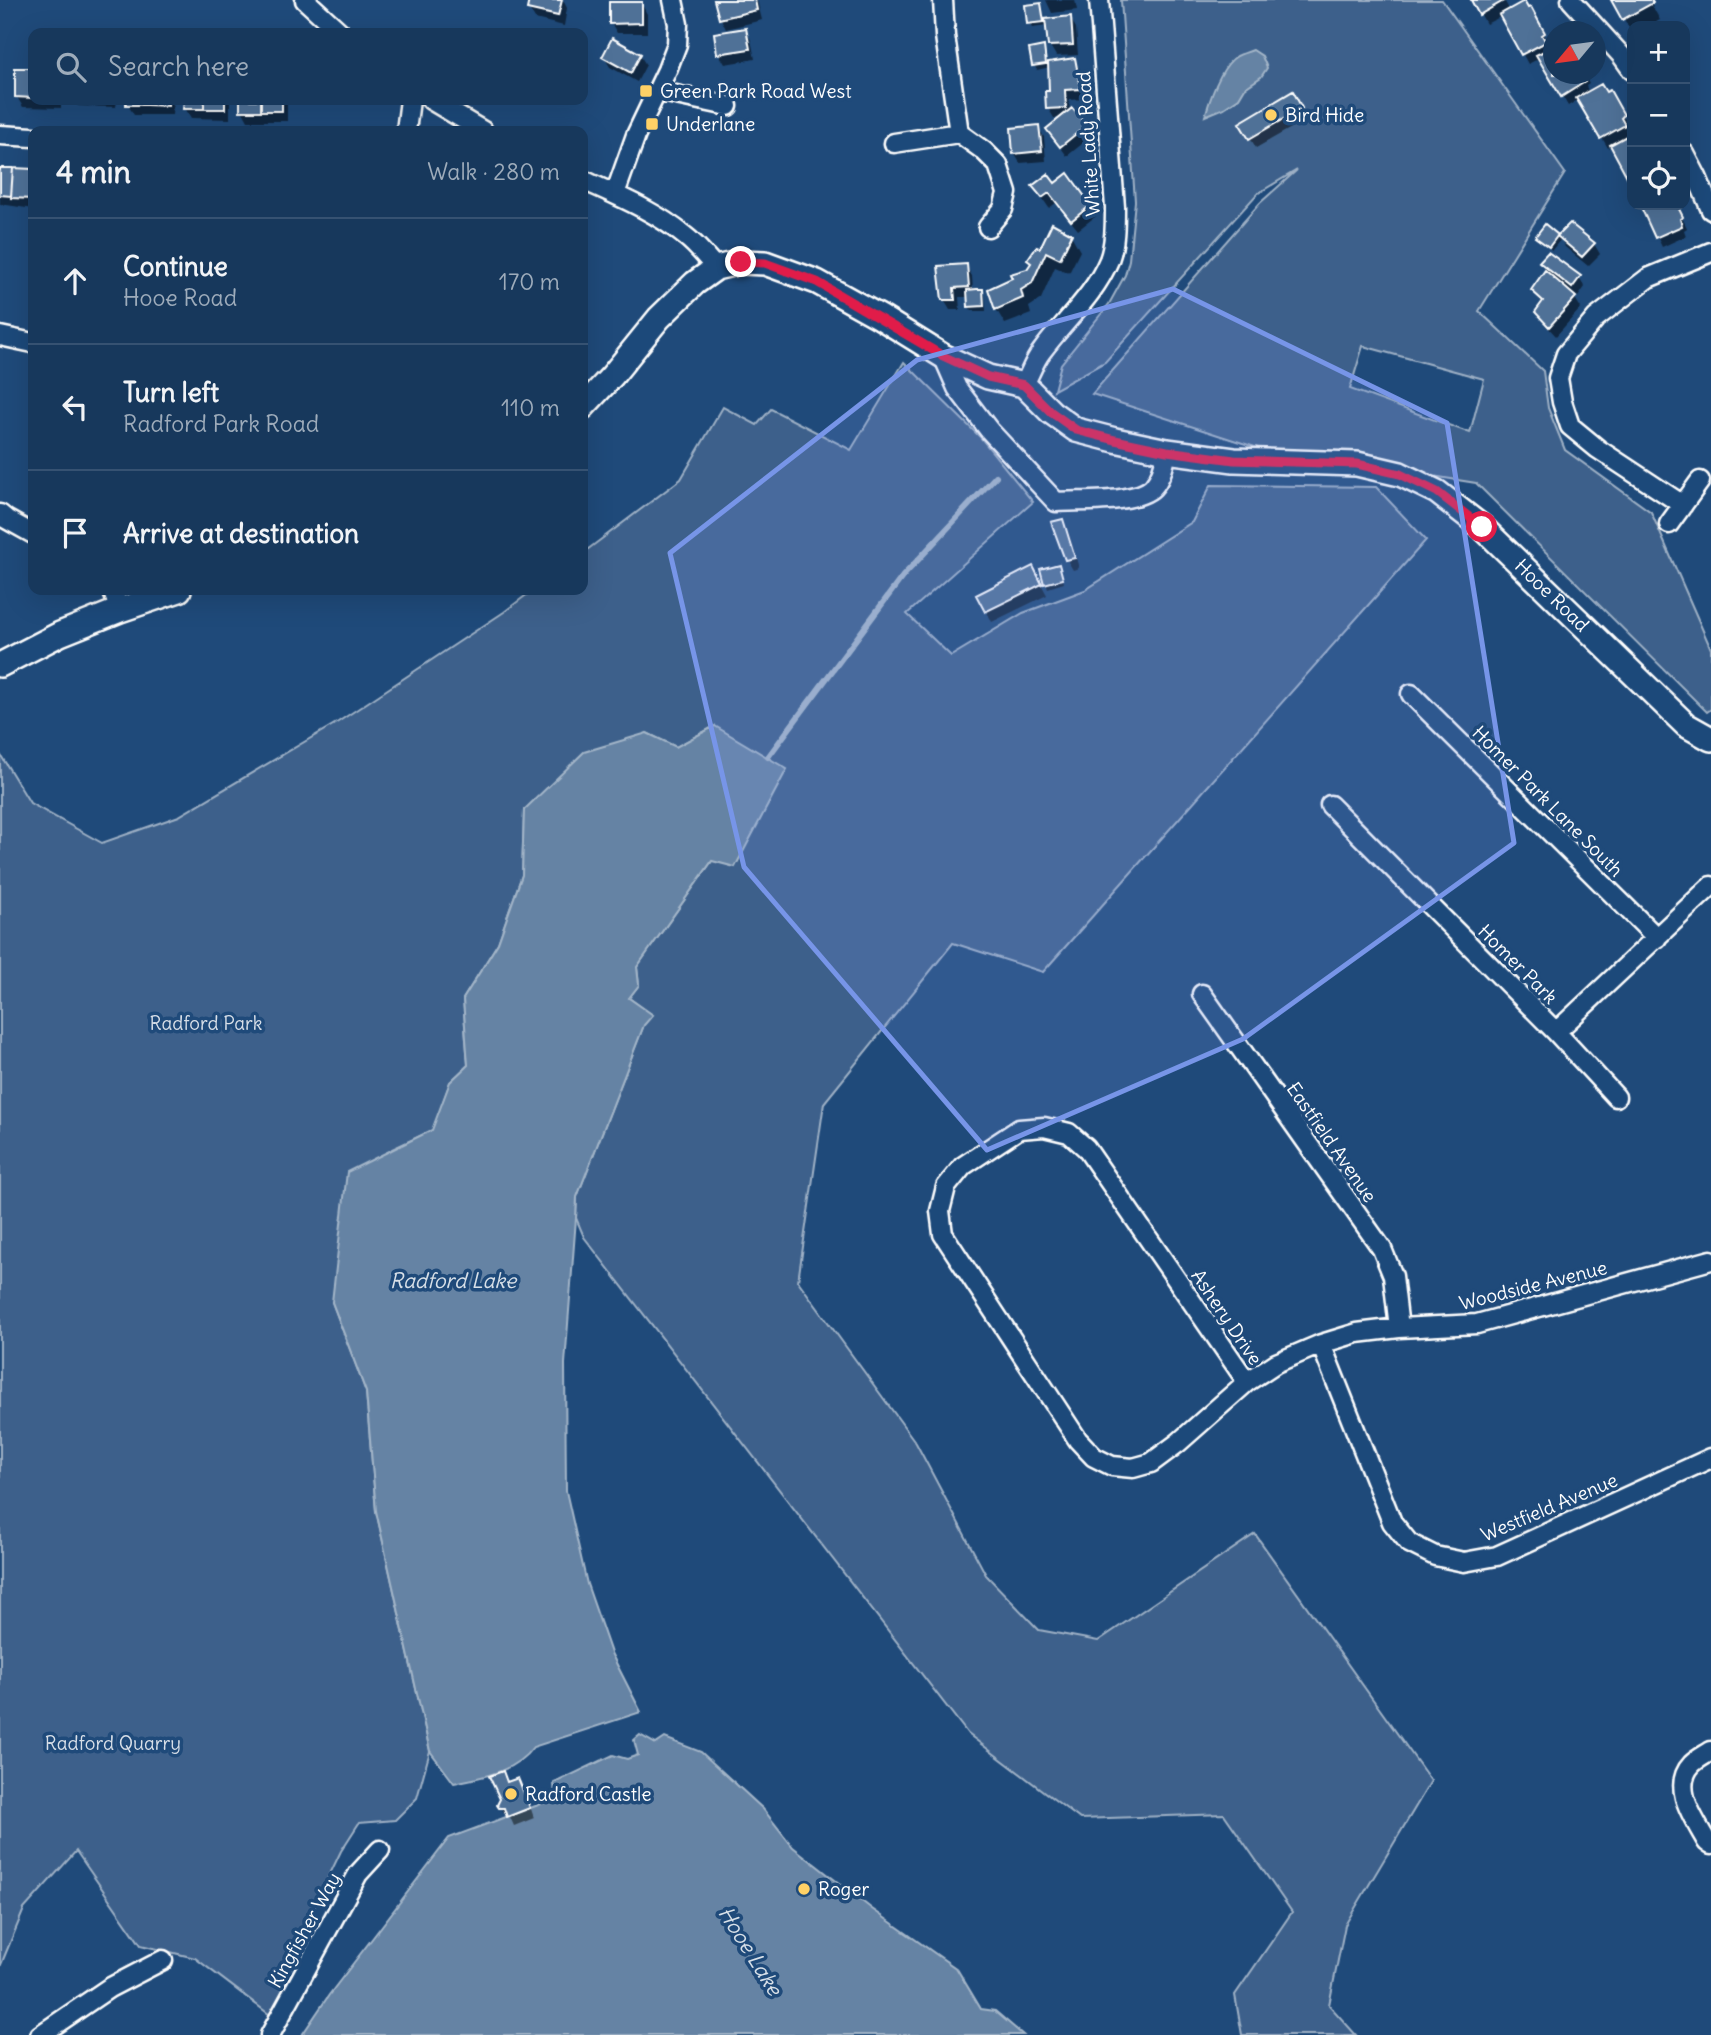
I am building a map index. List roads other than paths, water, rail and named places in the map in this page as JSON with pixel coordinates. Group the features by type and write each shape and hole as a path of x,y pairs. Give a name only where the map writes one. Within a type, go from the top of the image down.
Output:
{"street":[{"path":"305,0 336,28"},
{"path":"615,194 636,135 677,44 678,24 673,0"},
{"path":"943,0 945,36 959,133"},
{"name":"White Lady Road","path":"1024,385 1040,354 1087,297 1100,276 1110,258 1115,235 1099,0"},
{"path":"1571,0 1627,63"},
{"path":"657,91 727,106"},
{"path":"407,126 409,105"},
{"path":"439,105 475,126"},
{"path":"894,143 959,133 984,151 998,165 1007,193 1003,209 988,227"},
{"path":"0,135 28,136"},
{"path":"1690,164 1711,210"},
{"path":"588,182 648,211 686,236 716,268"},
{"path":"1683,505 1598,449 1570,426 1558,378 1566,354 1596,318 1648,278 1711,252"},
{"path":"588,402 659,318 695,283 716,268 741,262 765,263 817,282 943,356 988,377 1024,385"},
{"path":"0,336 28,341"},
{"path":"943,356 957,388 989,430 1056,502 1142,495 1155,485 1164,468 1167,451"},
{"name":"Hooe Road","path":"1024,385 1051,412 1076,430 1167,451 1234,460 1357,464 1400,474 1437,492 1482,527 1686,725 1711,739"},
{"path":"1669,524 1700,481"},
{"path":"0,514 28,531"},
{"path":"0,665 60,634 116,600 147,595"},
{"name":"Homer Park Lane South","path":"1410,694 1657,938"},
{"name":"Homer Park","path":"1330,805 1556,1032 1711,886"},
{"name":"Eastfield Avenue","path":"1202,994 1382,1250 1393,1276 1399,1328"},
{"path":"1556,1032 1616,1097"},
{"name":"Ashery Drive","path":"1044,1127 1069,1133 1087,1148 1247,1382 1151,1464 1133,1468 1112,1466 1094,1457 1078,1440 943,1234 940,1211 946,1187 963,1166 1019,1129 1044,1127"},
{"name":"Woodside Avenue","path":"1247,1382 1276,1363 1321,1344 1357,1333 1477,1324 1711,1261"},
{"name":"Westfield Avenue","path":"1321,1344 1392,1522 1409,1543 1435,1556 1464,1562 1497,1556 1711,1458"},
{"path":"1711,1751 1692,1763 1684,1777 1682,1790 1693,1817 1711,1845"},
{"name":"Kingfisher Way","path":"270,2035 358,1874 380,1850"},
{"path":"40,2035 108,1988 163,1960"}],"water":[{"path":"1253,50 1262,56 1267,68 1261,77 1245,88 1239,98 1205,116 1217,83 1231,60"},
{"name":"Radford Lake","path":"715,726 787,769 735,867 712,861 637,967 639,985 629,998 653,1015 644,1025 577,1197 565,1364 566,1491 587,1584 611,1653 641,1712 533,1747 508,1768 454,1783 430,1751 376,1511 366,1392 332,1302 347,1172 432,1130 450,1082 468,1065 463,999 498,943 522,875 524,810 584,752 647,733 676,747"},
{"name":"Hooe Lake","path":"640,1735 656,1744 665,1738 701,1752 763,1809 793,1847 872,1909 957,1969 981,2009 995,2011 1023,2035 302,2035 329,1995 449,1838 541,1804 555,1796 554,1783 613,1755 627,1759 638,1755 634,1740"}],"waterway":[{"path":"768,757 903,576 996,476"}],"place":[{"name":"Green Park Road West","path":"646,91"},
{"name":"Bird Hide","path":"1271,115"},
{"name":"Underlane","path":"652,124"},
{"name":"Radford Castle","path":"511,1794"},
{"name":"Roger","path":"804,1889"}],"park label":[{"name":"Radford Park","path":"206,1023"},
{"name":"Radford Quarry","path":"113,1743"}]}
